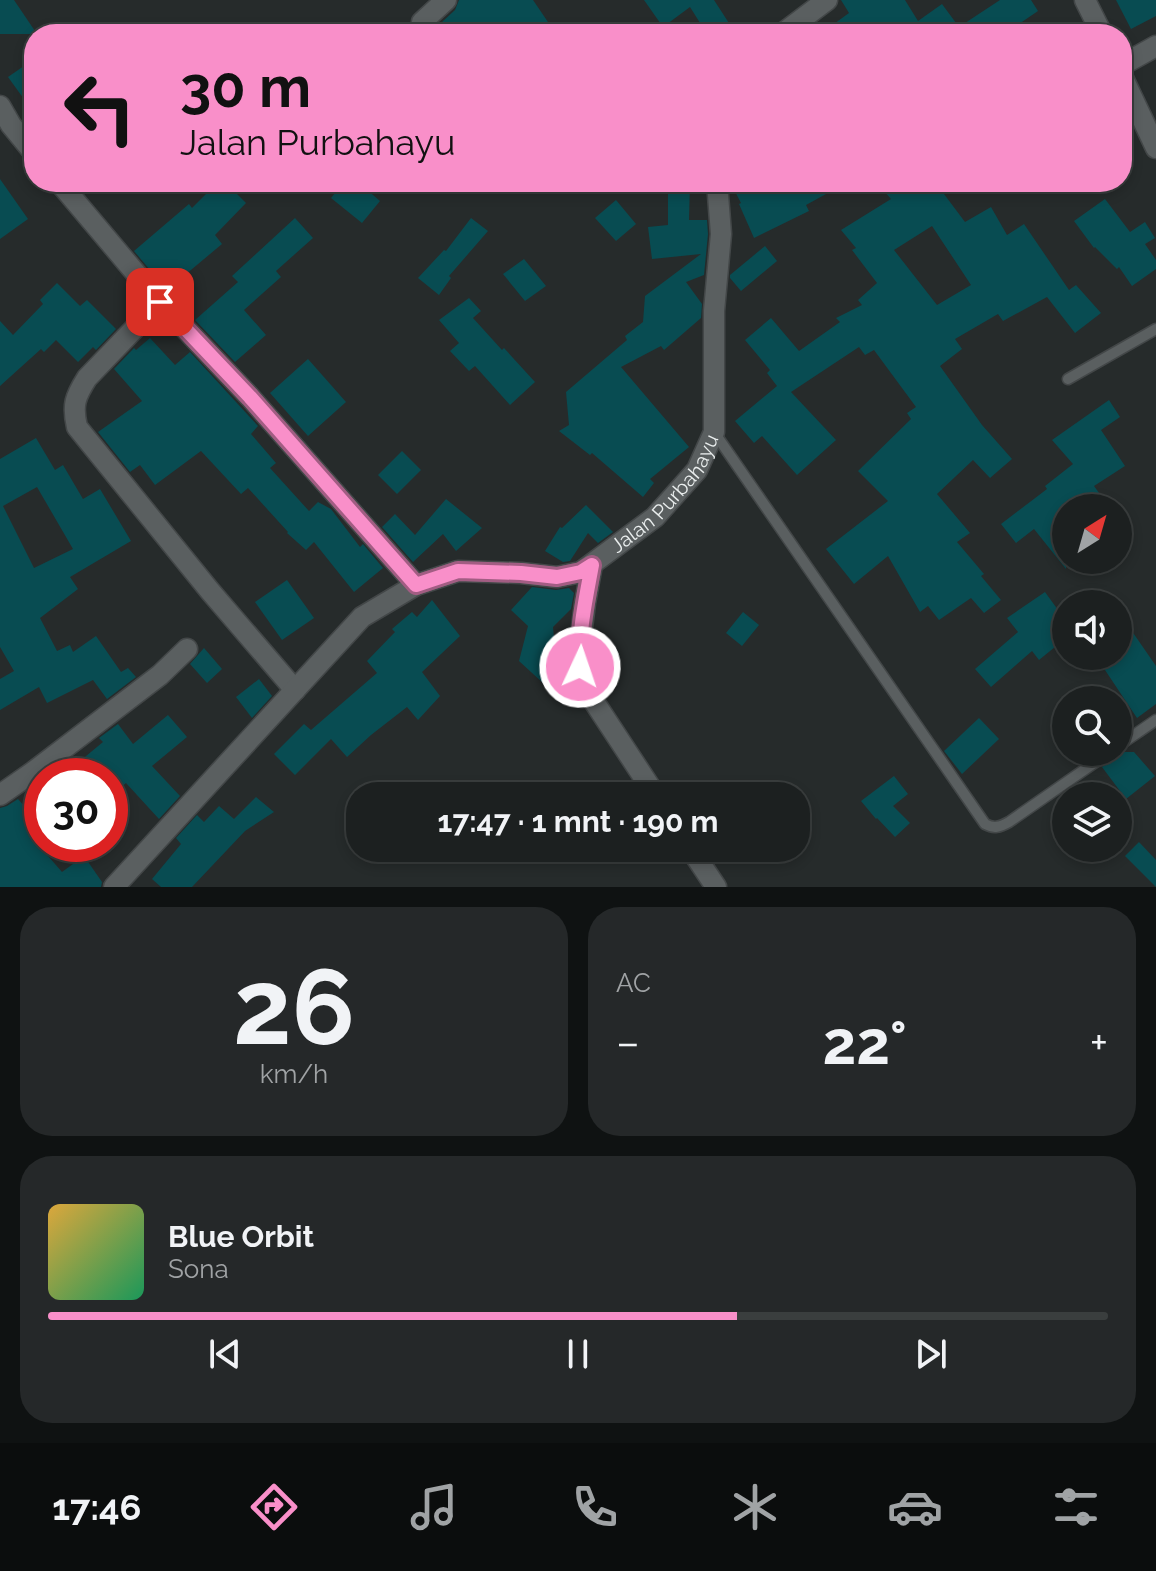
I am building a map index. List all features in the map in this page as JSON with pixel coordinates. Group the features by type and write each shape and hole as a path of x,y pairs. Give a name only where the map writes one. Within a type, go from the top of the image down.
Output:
{"street":[{"path":"422,22 446,0"},
{"path":"795,24 827,0"},
{"path":"1085,0 1097,24"},
{"path":"1132,59 1156,46"},
{"path":"1132,97 1156,148"},
{"path":"0,106 24,141"},
{"path":"67,192 160,302 250,397 416,585"},
{"name":"Jalan Purbahayu","path":"114,887 362,617 416,585 458,571 557,577 581,572 655,517 697,470 714,432 714,311 721,234 718,192"},
{"path":"160,302 87,378 78,392 73,409 77,427 295,690"},
{"path":"592,565 579,652 580,667 591,697 647,782"},
{"path":"0,795 160,675 187,649"},
{"path":"699,862 716,887"}],"lane":[{"path":"1068,379 1156,329"},
{"path":"714,432 985,824 992,828 1009,822 1090,766"},
{"path":"1132,736 1156,720"}],"building":[{"path":"0,0 14,0 30,24 24,24 24,34 0,34"},
{"path":"459,0 533,0 549,24 440,24 455,10"},
{"path":"644,0 714,0 730,24 701,24 690,7 667,24 661,24"},
{"path":"841,0 905,0 918,21 942,4 957,24 834,24 849,13"},
{"path":"1000,0 1031,0 1038,11 1019,24 964,24"},
{"path":"1116,0 1156,0 1156,16 1132,28 1132,24 1128,24"},
{"path":"24,66 24,99 8,77"},
{"path":"0,179 28,219 0,239"},
{"path":"208,192 235,192 246,203 215,235 222,244 167,290 134,251 189,204 192,208"},
{"path":"336,192 370,192 380,201 362,223 331,198"},
{"path":"668,192 690,192 689,220 707,220 704,275 686,282 702,304 701,318 664,350 661,346 621,367 689,447 650,479 654,483 643,497 592,453 590,455 559,431 569,425 566,392 627,340 625,336 643,322 645,296 701,254 652,259 648,227 668,225"},
{"path":"735,192 830,192 806,205 809,211 754,238"},
{"path":"885,192 942,192 965,222 991,207 1007,235 1024,224 1069,290 1076,285 1101,313 1075,333 1047,297 1003,321 998,314 955,339 962,349 940,366 982,425 1012,459 990,478 973,460 937,494 970,533 957,542 1001,600 984,613 971,598 939,620 928,606 920,612 888,556 854,584 826,549 888,501 858,471 911,419 907,413 916,407 874,350 865,355 859,347 791,392 836,440 797,475 762,436 754,443 735,421 777,386 767,373 770,370 745,340 771,318 799,351 840,322 836,318 862,305 858,300 877,283 841,230 891,199","holes":["932,226 971,285 937,305 894,250"]},
{"path":"1105,199 1130,232 1145,222 1155,238 1145,244 1156,260 1156,269 1132,286 1119,267 1117,269 1094,248 1074,221"},
{"path":"616,200 636,224 616,241 595,218"},
{"path":"295,218 313,238 276,271 281,277 244,310 266,335 235,362 195,320 238,282 232,276"},
{"path":"471,218 488,231 449,276 451,278 439,295 418,278 446,251"},
{"path":"765,246 777,261 741,291 730,275"},
{"path":"524,259 546,286 525,301 503,274"},
{"path":"57,283 80,306 87,300 116,329 96,350 93,347 78,362 56,340 44,352 41,349 0,386 0,321 13,335 43,304 40,300"},
{"path":"469,298 481,311 473,318 535,382 510,405 475,366 469,371 450,351 459,343 439,320"},
{"path":"150,338 175,365 190,352 258,426 251,434 276,463 270,468 309,511 318,502 331,509 360,547 363,544 383,568 354,592 314,542 306,550 248,488 241,494 201,451 155,485 140,465 130,472 98,432 142,401 114,369 134,348 136,350"},
{"path":"308,359 346,402 308,436 270,393"},
{"path":"1109,400 1120,417 1101,430 1125,466 1094,486 1100,494 1052,494 1052,552 1034,529 1016,543 1001,524 1047,489 1045,486 1073,464 1052,440"},
{"path":"36,438 55,470 63,465 83,499 100,489 131,541 70,577 78,589 40,618 57,651 70,645 73,652 96,636 121,672 128,668 136,677 107,699 93,680 47,703 39,687 0,710 0,679 14,671 0,647 0,459","holes":["37,487 73,549 34,568 3,506"]},
{"path":"402,451 421,470 397,494 378,475"},
{"path":"446,499 482,528 456,551 443,534 413,562 382,527 395,514 415,535"},
{"path":"586,505 613,532 598,543 588,533 570,561 563,562 545,551 560,527"},
{"path":"287,580 314,618 282,640 255,602"},
{"path":"532,587 569,588 574,593 571,609 553,627 557,671 543,683 519,661 528,626 511,610"},
{"path":"1045,592 1052,602 1052,649 1039,660 1032,651 991,687 975,669 1018,632 1007,618"},
{"path":"432,600 460,636 422,672 440,696 418,720 407,707 347,757 331,739 295,775 274,754 304,724 311,730 377,673 367,661 395,632 392,629 412,612 417,617"},
{"path":"743,612 759,625 742,646 726,633"},
{"path":"1132,631 1156,666 1156,704 1137,718 1132,710 1132,686 1116,686 1105,670 1132,670"},
{"path":"204,648 222,669 207,683 190,664"},
{"path":"259,679 272,696 252,718 236,697"},
{"path":"168,715 187,737 152,766 180,796 159,819 128,785 128,758 84,758 103,742 99,738 118,724 133,744"},
{"path":"979,718 999,739 962,774 944,751"},
{"path":"1134,752 1155,776 1132,794 1132,782 1113,782 1102,767 1132,766"},
{"path":"894,776 908,794 893,806 910,823 895,837 861,801"},
{"path":"256,797 274,812 245,831 192,887 161,887 152,879 181,844 176,838 197,815 204,822 219,806 234,819"},
{"path":"18,799 24,806 24,862 53,862 62,872 76,862 88,862 102,882 101,887 0,887 0,808"},
{"path":"1139,842 1156,860 1156,887 1131,862 1132,849"}],"route":[{"path":"160,302 250,397 416,585 458,571 557,577 581,572 592,565 579,652 580,667"}]}
